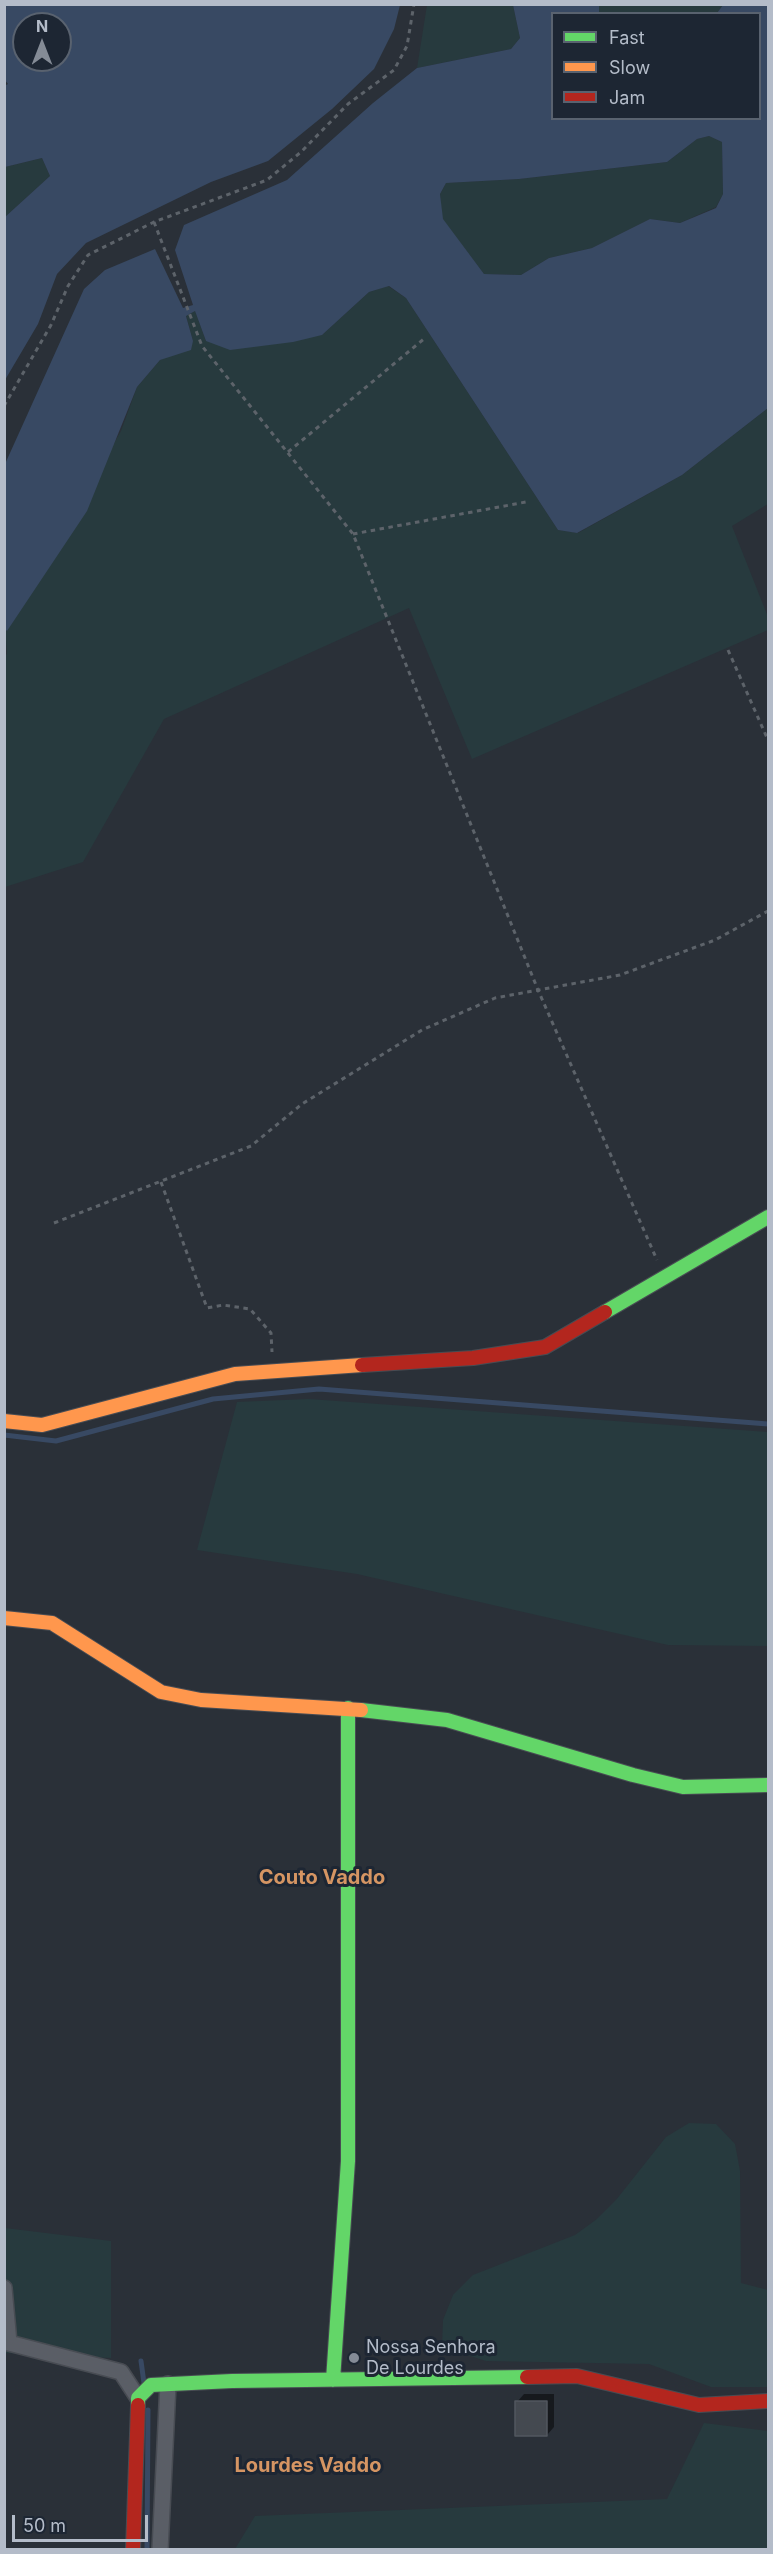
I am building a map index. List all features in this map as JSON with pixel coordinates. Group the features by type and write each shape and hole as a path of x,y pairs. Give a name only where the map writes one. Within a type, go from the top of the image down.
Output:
{"street":[{"path":"4,1421 42,1425 235,1374 473,1358 545,1347 768,1217"},
{"path":"4,1618 52,1623 161,1692 201,1700 348,1708 447,1720 683,1788 768,1785"},
{"path":"333,2380 348,2161 348,1708"},
{"path":"4,2288 9,2343 121,2372 138,2398 133,2550"},
{"path":"138,2398 151,2385 168,2384 577,2376 699,2405 768,2401"},
{"path":"160,2550 168,2384"}],"path":[{"path":"4,406 51,325 68,286 88,255 154,222 267,180 301,152 348,104 394,70 407,46 414,4"},
{"path":"154,222 202,346 353,534 538,990 665,1278"},
{"path":"287,452 425,338"},
{"path":"353,534 526,502"},
{"path":"728,650 768,740"},
{"path":"54,1223 251,1146 302,1104 422,1030 495,998 620,975 715,940 768,911"},
{"path":"161,1182 207,1308 223,1305 250,1309 271,1333 274,1372"}],"green space":[{"path":"427,5 513,5 520,38 511,49 417,68"},
{"path":"599,5 723,5 718,12 599,12"},
{"path":"709,136 722,142 723,194 716,207 680,223 650,219 592,248 549,258 521,275 484,274 442,219 440,194 446,183 519,179 667,162 697,139"},
{"path":"42,158 50,176 5,217 5,167"},
{"path":"388,286 406,298 558,530 578,533 682,475 768,408 768,504 732,526 768,617 768,630 472,759 409,608 164,719 83,862 5,887 4,657 7,654 5,629 7,631 121,431 137,387 160,360 193,341 186,315 195,311 206,341 322,335 369,292"},
{"path":"309,1399 768,1432 768,1646 668,1645 357,1574 197,1550 237,1402"},
{"path":"689,2123 716,2124 735,2144 740,2171 741,2283 768,2290 768,2387 711,2387 649,2364 486,2361 442,2347 443,2320 453,2295 473,2275 575,2235 597,2219 616,2200 666,2137"},
{"path":"5,2228 111,2241 111,2358 5,2353"},
{"path":"704,2423 768,2431 768,2549 235,2549 255,2516 667,2499"}],"water":[{"path":"5,4 400,4 394,29 374,69 332,109 268,161 211,182 86,243 57,274 38,324 5,380 5,217 50,176 42,158 5,167 4,86 8,84 4,79"},
{"path":"513,5 599,5 599,12 551,12 551,120 761,120 761,12 718,12 723,5 768,5 768,408 682,475 577,533 558,530 406,298 389,286 369,292 322,335 293,342 230,350 206,341 195,311 186,316 193,341 191,350 160,360 137,387 87,511 7,631 5,629 5,464 84,289 105,270 155,249 183,308 193,305 175,250 184,225 287,180 373,103 417,68 511,49 520,38","holes":["709,136 722,142 723,194 716,208 680,223 650,219 592,248 549,258 521,275 484,274 443,219 440,194 446,183 519,179 667,162 697,139"]}],"building":[{"path":"515,2401 547,2401 547,2436 515,2436"}],"waterway":[{"path":"4,1435 56,1441 213,1399 319,1389 768,1424"},
{"path":"141,2361 144,2383"},
{"path":"147,2550 148,2410"}],"traffic: fast":[{"path":"605,1312 768,1217"},
{"path":"333,2380 348,2161 348,1708"},
{"path":"361,1710 447,1720 633,1775 683,1787 768,1785"},
{"path":"138,2405 138,2398 151,2385 232,2381 527,2377"}],"traffic: slow":[{"path":"4,1421 42,1425 235,1374 362,1365"},
{"path":"4,1618 52,1623 161,1692 201,1700 361,1710"}],"traffic: jam":[{"path":"362,1365 473,1358 545,1347 605,1312"},
{"path":"527,2377 577,2376 699,2405 768,2401"},
{"path":"133,2550 138,2405"}],"place":[{"name":"Nossa Senhora De Lourdes","path":"354,2358"}],"district":[{"name":"Couto Vaddo","path":"322,1878"},
{"name":"Lourdes Vaddo","path":"308,2466"}]}
